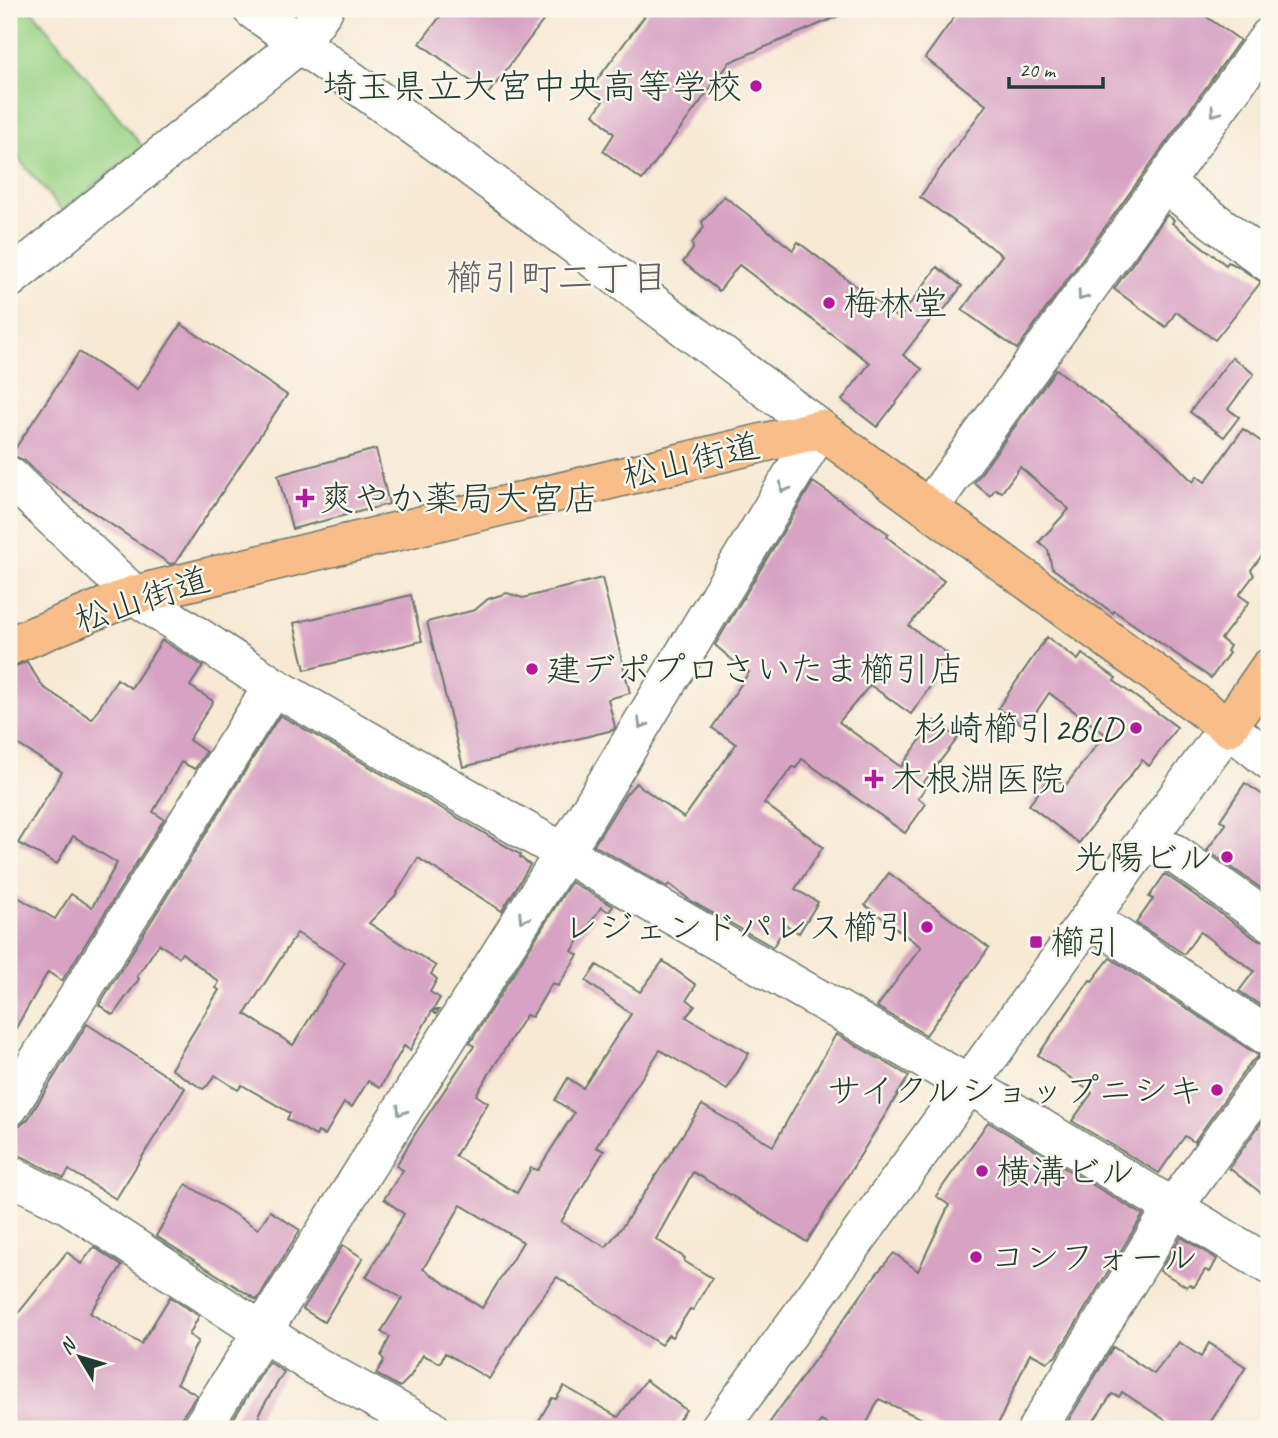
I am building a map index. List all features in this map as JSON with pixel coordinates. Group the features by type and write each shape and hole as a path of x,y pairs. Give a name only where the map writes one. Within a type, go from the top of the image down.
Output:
{"main road":[{"path":"820,429 1228,727 1269,668"},
{"name":"松山街道","path":"9,646 134,595 820,429"}],"street":[{"path":"201,1429 564,853 820,429 467,164 252,9"},
{"path":"9,279 299,44 324,9"},
{"path":"929,508 1269,37"},
{"path":"1164,183 1269,263"},
{"path":"9,476 134,595 272,686 969,1085 1269,1265"},
{"path":"9,1107 272,686"},
{"path":"719,1429 1228,727 1269,760"},
{"path":"1172,852 1269,921"},
{"path":"1112,933 1269,1037"},
{"path":"1037,1429 1173,1208 1269,1075"},
{"path":"9,1175 69,1205 312,1364 431,1429"}],"green space":[{"path":"9,9 31,9 143,147 62,211 9,147"}],"building":[{"path":"446,9 552,9 488,94 420,43"},
{"path":"650,9 855,9 730,62 642,180 603,151 614,134 594,114 603,101 588,92"},
{"path":"960,9 1195,9 1240,40 1017,349 962,310 1002,255 920,197 986,105 925,58"},
{"path":"724,196 793,250 798,242 899,319 937,267 962,286 943,311 940,308 903,355 922,369 877,427 842,400 870,363 739,265 719,291 683,262 704,227 702,222"},
{"path":"1167,215 1174,220 1172,223 1226,265 1228,262 1237,266 1261,282 1215,340 1176,312 1166,327 1114,289"},
{"path":"181,324 287,395 175,563 170,564 45,480 24,460 11,455 79,352 137,390"},
{"path":"1232,357 1254,374 1228,409 1239,417 1224,437 1190,412"},
{"path":"1056,369 1159,447 1193,482 1197,476 1205,482 1243,429 1269,447 1269,546 1251,570 1254,575 1239,595 1249,602 1221,639 1230,646 1227,651 1229,653 1211,678 1114,611 1113,613 1052,568 1048,550 1039,542 1069,509 1020,467 1002,492 995,489 990,496 974,483"},
{"path":"376,449 389,504 292,529 278,475"},
{"path":"813,482 889,534 887,537 944,581 909,626 947,653 930,678 934,681 911,714 870,685 839,722 901,767 934,721 958,738 923,783 927,786 918,798 926,804 905,833 802,759 796,768 793,767 764,803 823,847 795,889 818,902 799,933 786,925 773,947 691,901 669,884 667,887 594,845 625,795 636,783 684,818 736,744 712,728 749,672 715,645"},
{"path":"602,578 630,693 608,699 615,727 613,730 463,767 427,622 475,610 488,599 507,593 523,598"},
{"path":"411,595 422,641 305,670 294,623"},
{"path":"1047,637 1078,660 1082,654 1177,727 1149,766 1142,760 1079,843 1029,805 1052,775 1065,786 1105,734 1049,693 1026,727 998,708"},
{"path":"162,640 203,666 190,686 213,701 189,740 206,752 195,769 181,762 153,812 164,819 62,981 48,972 9,1040 9,892 55,919 71,894 92,907 117,863 73,836 57,864 18,843 62,772 9,739 9,668 27,662 43,687 92,719 117,679 131,688"},
{"path":"280,715 521,855 530,865 502,911 418,858 395,896 369,923 436,966 431,974 437,979 430,992 440,998 433,1010 439,1010 436,1014 432,1011 410,1050 404,1046 380,1088 368,1081 352,1107 344,1103 325,1135 318,1132 316,1136 287,1119 290,1113 242,1085 238,1090 215,1075 203,1089 171,1069 219,990 216,988 219,982 182,953 179,957 159,944 137,976 139,979 113,1015 99,1005","holes":["297,933 345,962 293,1045 245,1014"]},
{"path":"1245,783 1269,799 1269,894 1207,850 1226,824 1220,820"},
{"path":"889,873 989,948 926,1035 877,1007 921,947 865,905"},
{"path":"1165,874 1256,939 1269,942 1269,1011 1239,991 1254,971 1200,932 1184,954 1136,923 1153,899 1149,897"},
{"path":"571,882 613,906 609,912 601,907 572,951 578,955 558,986 552,983 532,1017 526,1015 476,1095 488,1103 455,1156 517,1193 531,1168 538,1170 574,1113 555,1100 568,1078 583,1088 631,1014 586,981 597,965 640,992 663,961 696,985 687,999 695,1006 686,1017 749,1053 727,1090 660,1050 596,1147 604,1151 561,1222 606,1247 702,1105 773,1146 836,1034 909,1076 807,1242 693,1172 656,1239 712,1278 693,1310 690,1309 672,1337 668,1335 661,1345 557,1277 529,1314 489,1379 445,1353 440,1363 423,1355 410,1377 400,1387 376,1374 384,1360 381,1356 390,1337 381,1332 402,1298 366,1277 404,1214 384,1199 403,1170 396,1166 474,1046 470,1043","holes":["461,1205 523,1242 482,1308 423,1269"]},
{"path":"1110,958 1259,1056 1251,1062 1194,1142 1185,1136 1159,1173 1072,1121 1092,1093 1038,1055 1090,980 1092,981"},
{"path":"87,1024 185,1088 116,1199 69,1170 64,1178 19,1155 9,1153 9,1129 20,1126 28,1119"},
{"path":"1269,1112 1269,1199 1229,1168"},
{"path":"988,1122 1143,1215 1056,1356 1047,1362 1030,1353 996,1429 944,1429 879,1399 864,1429 837,1429 821,1421 814,1429 765,1429 894,1253 918,1271 949,1205 936,1196"},
{"path":"186,1184 258,1229 270,1211 300,1230 257,1300 156,1236"},
{"path":"1181,1237 1217,1259 1210,1272 1205,1270 1194,1287 1189,1284 1187,1287 1160,1271"},
{"path":"343,1245 363,1258 324,1322 303,1309"},
{"path":"94,1247 122,1266 90,1313 141,1344 170,1297 199,1316 189,1335 198,1341 177,1383 197,1395 182,1417 179,1429 9,1429 9,1325 67,1252 81,1264"},
{"path":"1179,1342 1201,1357 1209,1343 1246,1367 1206,1429 1179,1429 1122,1392 1119,1397 1112,1394 1088,1429 1063,1429 1113,1347 1154,1374"},
{"path":"269,1362 284,1372 259,1413 256,1429 227,1429"},
{"path":"646,1380 686,1410 672,1429 534,1429 552,1398 556,1399 564,1386 618,1417"}],"place":[{"name":"埼玉県立大宮中央高等学校","path":"756,86"},
{"name":"梅林堂","path":"829,303"},
{"name":"爽やか薬局大宮店","path":"305,498"},
{"name":"建デポプロさいたま櫛引店","path":"532,669"},
{"name":"杉崎櫛引2BLD","path":"1136,728"},
{"name":"木根淵医院","path":"874,779"},
{"name":"光陽ビル","path":"1227,857"},
{"name":"レジェンドパレス櫛引","path":"927,927"},
{"name":"櫛引","path":"1036,942"},
{"name":"サイクルショップニシキ","path":"1217,1090"},
{"name":"横溝ビル","path":"982,1171"},
{"name":"コンフォール","path":"976,1257"}],"district":[{"name":"櫛引町二丁目","path":"557,277"}]}
